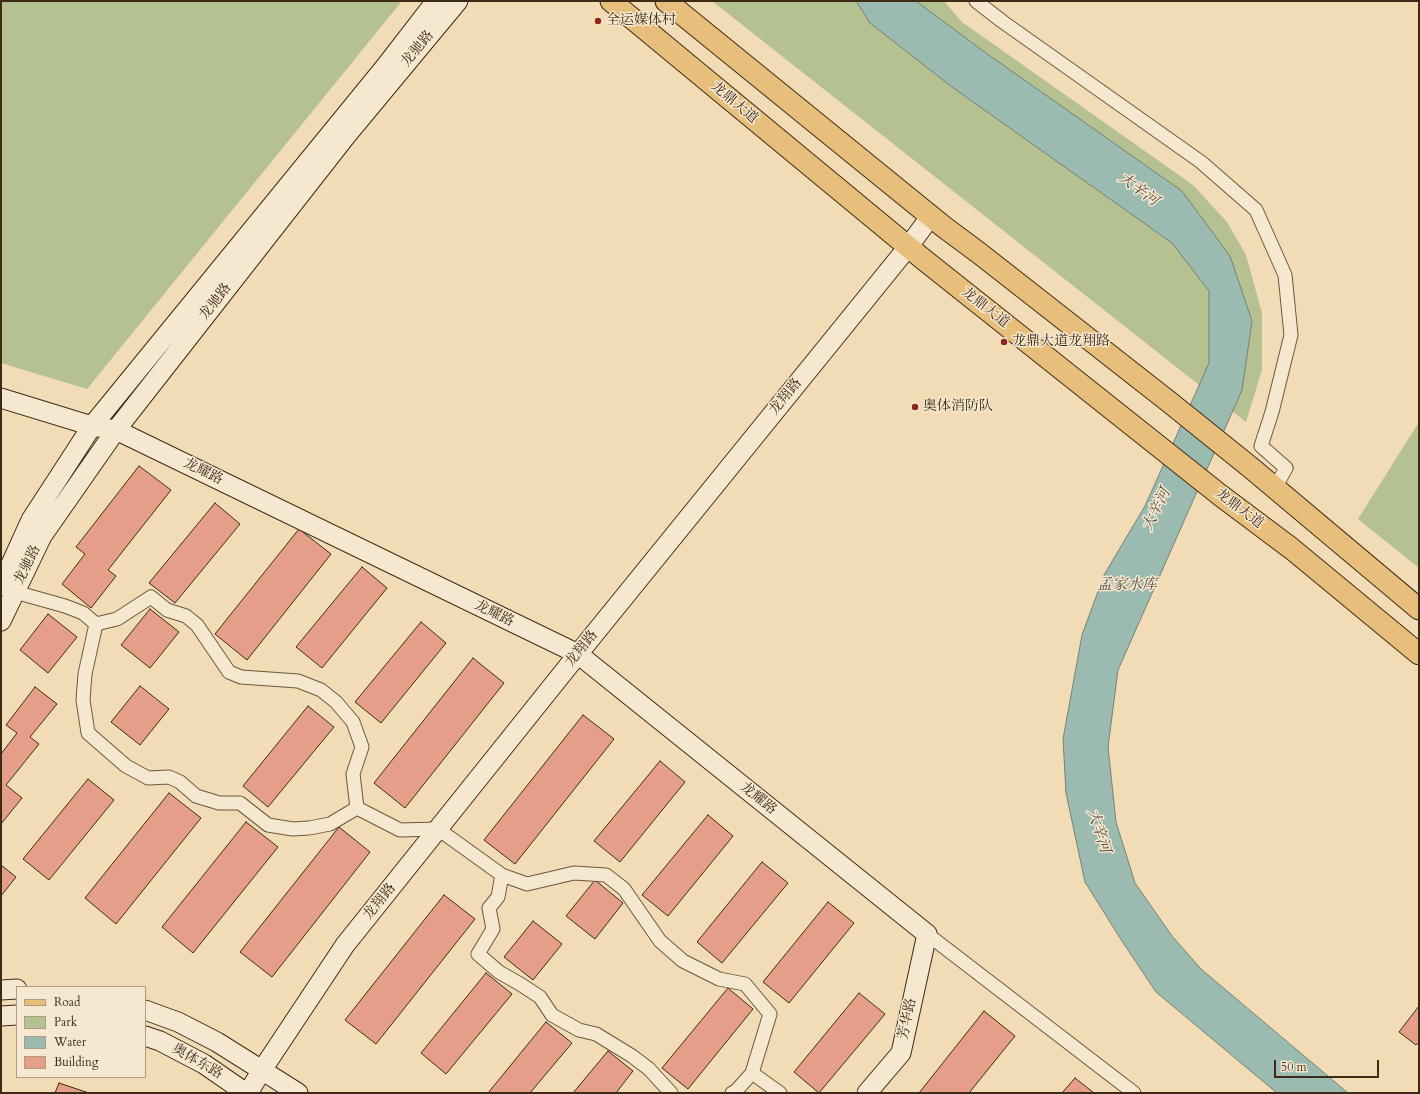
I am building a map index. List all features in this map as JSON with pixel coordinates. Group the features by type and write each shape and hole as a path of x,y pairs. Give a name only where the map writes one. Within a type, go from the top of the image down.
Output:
{"main road":[{"name":"龙鼎大道","path":"611,1 908,247 1220,495 1292,549 1419,654"},
{"path":"666,1 931,216 1250,466 1419,609"}],"street":[{"name":"龙驰路","path":"1,621 8,589 31,520 92,426 385,67 436,1"},
{"name":"龙驰路","path":"8,589 42,536 116,430 346,136 458,1"},
{"path":"976,1 1003,22 1201,162 1256,210 1285,275 1291,335 1272,412 1261,446 1286,468 1275,488"},
{"name":"龙翔路","path":"247,1093 345,945 578,654 908,247 931,216"},
{"name":"龙耀路","path":"1,398 92,426 116,430 578,654 927,934"},
{"path":"8,589 83,613 96,624"},
{"path":"96,624 117,619 150,597 167,610 186,616 197,625 229,672 241,677 298,682 321,690 336,702 353,722 362,748 353,774 357,808"},
{"path":"96,624 85,674 83,700 88,733 126,766 148,778 169,777 180,782 196,796 219,803 240,803 268,825 309,828 330,824 357,808"},
{"path":"357,808 400,830 438,829 502,875 527,884 574,873 606,875 624,889 660,941 683,961 719,978 745,984 770,1014 752,1073 736,1091 732,1093"},
{"path":"502,875 498,897 489,908 493,929 478,954 499,972 540,996 552,1015 579,1030 596,1034 632,1056 649,1069 671,1093"},
{"path":"927,934 1134,1093"},
{"name":"芳华路","path":"868,1093 901,1053 927,934"},
{"path":"1,990 16,989"},
{"path":"146,1010 178,1022 217,1042 298,1093"},
{"path":"1,1016 16,1015"},
{"name":"奥体东路","path":"146,1036 160,1041 204,1064 247,1093"},
{"path":"752,1073 780,1093"}],"green space":[{"path":"3,1 402,1 87,389 1,363 1,3"},
{"path":"712,1 944,1 962,22 1193,185 1227,222 1246,255 1262,313 1262,370 1246,422"},
{"path":"1419,422 1419,568 1358,519"}],"water":[{"name":"孟家水库","path":"856,1 916,1 986,53 1182,191 1230,256 1252,321 1242,390 1118,670 1108,747 1116,822 1135,883 1172,936 1201,969 1348,1093 1277,1093 1156,992 1085,882 1066,793 1063,739 1082,635 1104,575 1145,506 1209,363 1209,291 1172,243 952,87 870,23"}],"building":[{"path":"139,466 171,490 108,570 116,576 91,608 62,584 85,554 76,547"},
{"path":"215,503 240,524 175,603 149,583"},
{"path":"299,529 331,554 247,660 215,634"},
{"path":"362,567 387,588 322,668 296,647"},
{"path":"150,609 179,632 150,668 121,645"},
{"path":"48,614 77,637 48,673 20,650"},
{"path":"421,622 446,643 381,723 355,702"},
{"path":"473,658 504,683 405,808 374,783"},
{"path":"140,686 169,709 140,745 111,722"},
{"path":"35,687 57,704 30,737 39,744 6,785 22,798 1,824 1,754 17,733 6,725"},
{"path":"308,706 334,727 268,807 243,786"},
{"path":"583,715 614,739 515,864 484,840"},
{"path":"660,761 685,782 620,862 594,841"},
{"path":"88,779 114,800 49,880 23,859"},
{"path":"169,793 201,818 116,924 85,898"},
{"path":"708,815 733,836 668,916 642,895"},
{"path":"246,822 278,847 193,953 162,927"},
{"path":"339,827 370,852 272,977 240,952"},
{"path":"762,862 788,883 722,963 697,942"},
{"path":"1,865 16,877 1,896"},
{"path":"595,880 623,903 595,939 566,916"},
{"path":"444,895 475,919 376,1044 345,1020"},
{"path":"828,902 854,923 789,1003 763,982"},
{"path":"533,921 562,944 533,980 504,957"},
{"path":"486,973 512,994 446,1074 421,1053"},
{"path":"728,988 753,1009 688,1089 662,1068"},
{"path":"859,993 885,1014 819,1093 794,1072"},
{"path":"1419,1006 1419,1042 1416,1045 1399,1032"},
{"path":"984,1011 1015,1036 969,1093 919,1093"},
{"path":"546,1022 572,1043 530,1093 488,1093"},
{"path":"608,1051 633,1071 616,1093 573,1093"},
{"path":"1075,1078 1094,1093 1062,1093"},
{"path":"59,1083 89,1093 55,1093"}],"place":[{"name":"全运媒体村","path":"598,21"},
{"name":"龙鼎大道龙翔路","path":"1004,342"},
{"name":"奥体消防队","path":"915,407"}],"water label":[{"name":"大辛河","path":"1138,190"},
{"name":"大辛河","path":"1157,510"},
{"name":"大辛河","path":"1098,831"}]}
